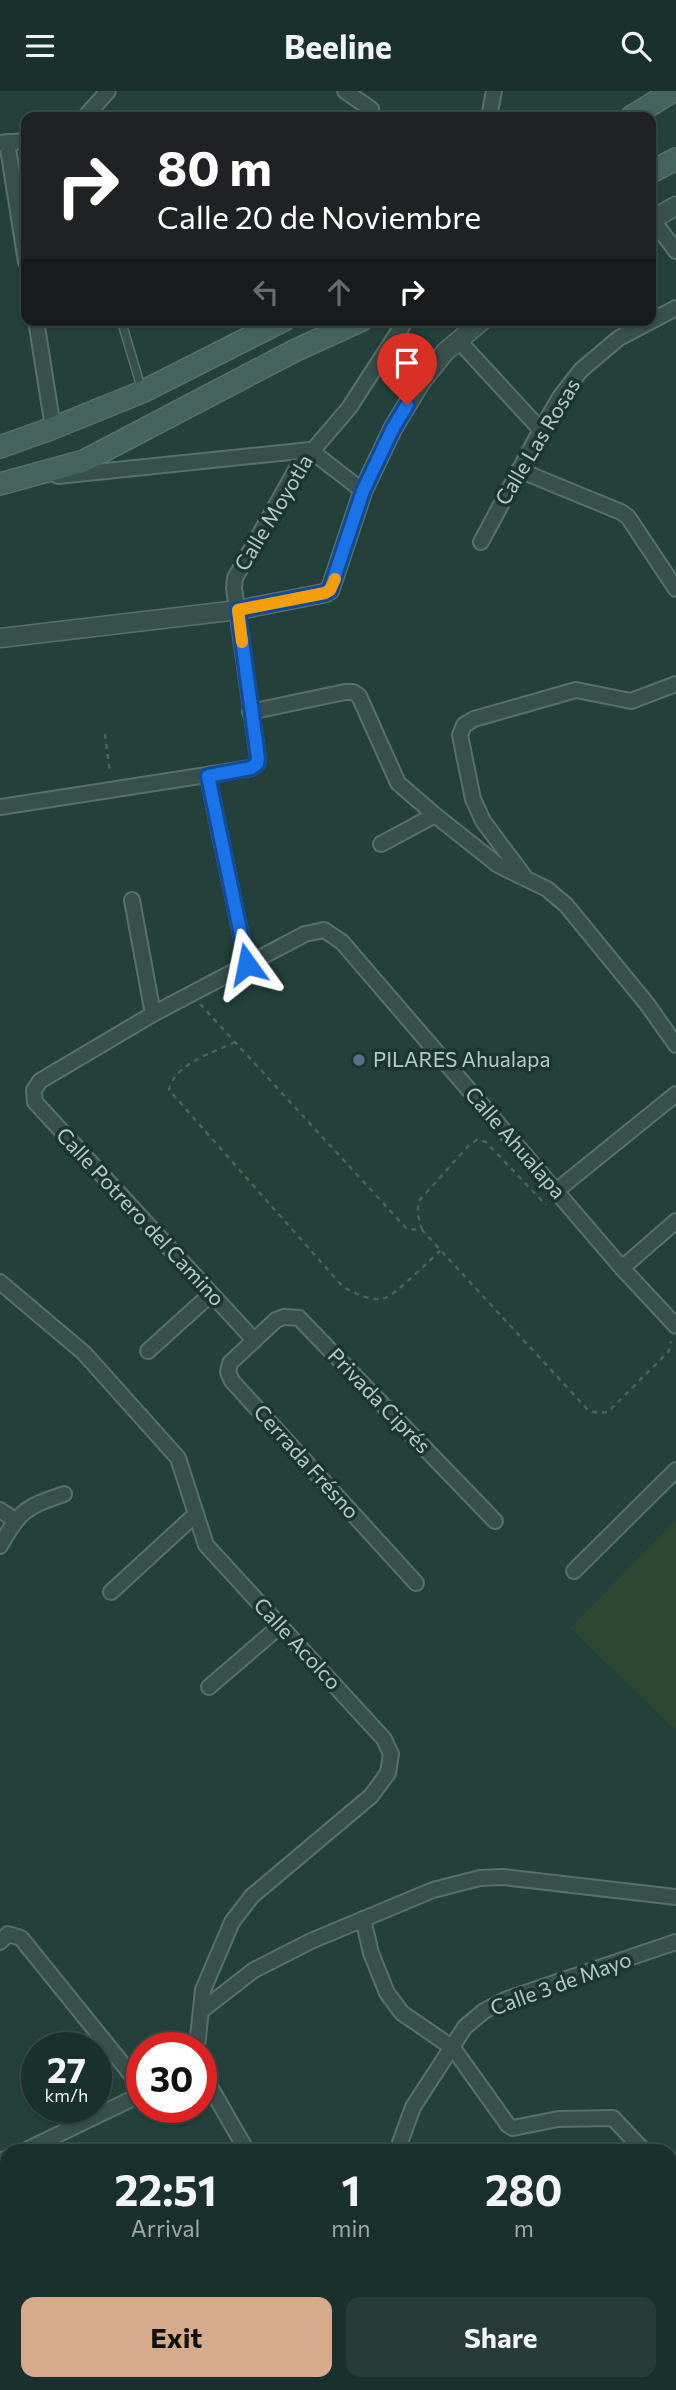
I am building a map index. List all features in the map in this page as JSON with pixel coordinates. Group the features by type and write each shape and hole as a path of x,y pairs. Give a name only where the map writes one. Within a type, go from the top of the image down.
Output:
{"main road":[{"path":"639,112 673,91"},
{"path":"656,170 676,159"},
{"path":"656,172 676,168"},
{"path":"0,447 142,392 272,326"},
{"path":"0,462 6,483 85,461 294,351 349,326"}],"street":[{"path":"89,112 108,91"},
{"path":"345,91 371,109 371,112"},
{"path":"490,112 494,91"},
{"path":"21,141 3,142 21,236"},
{"path":"656,218 676,206"},
{"path":"656,225 676,251"},
{"name":"Calle Las Rosas","path":"656,319 676,308"},
{"path":"37,326 53,428"},
{"name":"Calle Moyotla","path":"208,776 251,768 257,764 258,758 250,712 235,578 296,470 310,450 349,408 402,326"},
{"path":"0,638 238,610 330,590 363,491 393,428 421,382 445,352 473,326"},
{"name":"Calle Las Rosas","path":"481,542 560,397 581,370 619,338 642,326"},
{"path":"458,340 541,430"},
{"path":"6,483 310,450 363,491"},
{"path":"519,470 628,517 674,582"},
{"path":"525,877 483,821 473,799 460,735 464,725 474,719 576,690 631,701 676,684"},
{"path":"250,712 353,692 359,697 398,783 498,865 547,889 566,905 647,1004 676,1045"},
{"path":"0,807 208,776 247,964"},
{"path":"381,844 435,815"},
{"path":"132,900 153,1014"},
{"name":"Calle Ahualapa","path":"34,1090 40,1081 153,1014 305,934 324,930 342,942 622,1268 671,1329"},
{"name":"Calle Potrero del Camino","path":"34,1090 34,1102 254,1340"},
{"path":"556,1191 676,1094"},
{"path":"622,1268 676,1220"},
{"name":"Calle Acolco","path":"0,1282 83,1353 178,1458 206,1545 384,1739 391,1754 388,1773 371,1796 253,1896 232,1922 204,1990 201,2011"},
{"path":"148,1351 211,1294"},
{"name":"Privada Ciprés","path":"254,1340 276,1320 284,1317 299,1318 495,1521"},
{"name":"Cerrada Frésno","path":"254,1340 230,1363 228,1372 232,1381 416,1583"},
{"path":"574,1571 676,1470"},
{"path":"0,1546 15,1520 35,1504 64,1493"},
{"path":"0,1510 15,1520"},
{"path":"111,1592 196,1514"},
{"path":"209,1687 280,1626"},
{"path":"199,2032 201,2011 269,1961 433,1890 480,1878 503,1877 676,1897"},
{"path":"363,1919 387,1993 402,2013 453,2047 508,2125 513,2128 558,2119 613,2118 637,2144"},
{"path":"0,1942 8,1934 21,1938 126,2068"},
{"name":"Calle 3 de Mayo","path":"400,2144 413,2107 465,2028 484,2011 508,1999 676,1942"},
{"path":"217,2099 243,2144"},
{"path":"38,2144 126,2102"}],"lane":[{"path":"123,326 142,392"}],"path":[{"path":"105,734 113,790"},
{"path":"191,994 407,1229 422,1230"},
{"path":"235,1042 181,1070 171,1080 169,1090 343,1287 358,1295 387,1297 441,1250"},
{"path":"552,1212 486,1142 477,1140 470,1144 418,1202 422,1230 588,1410 608,1412 669,1351 672,1342 671,1329"}],"green space":[{"path":"676,1520 676,1725 673,1728 570,1628"}],"slow traffic":[{"path":"242,642 238,610 325,593 330,590 335,579"}],"place":[{"name":"PILARES Ahualapa","path":"359,1060"}],"route":[{"path":"247,964 208,776 251,768 257,764 238,610 330,590 363,491 407,405"}]}
